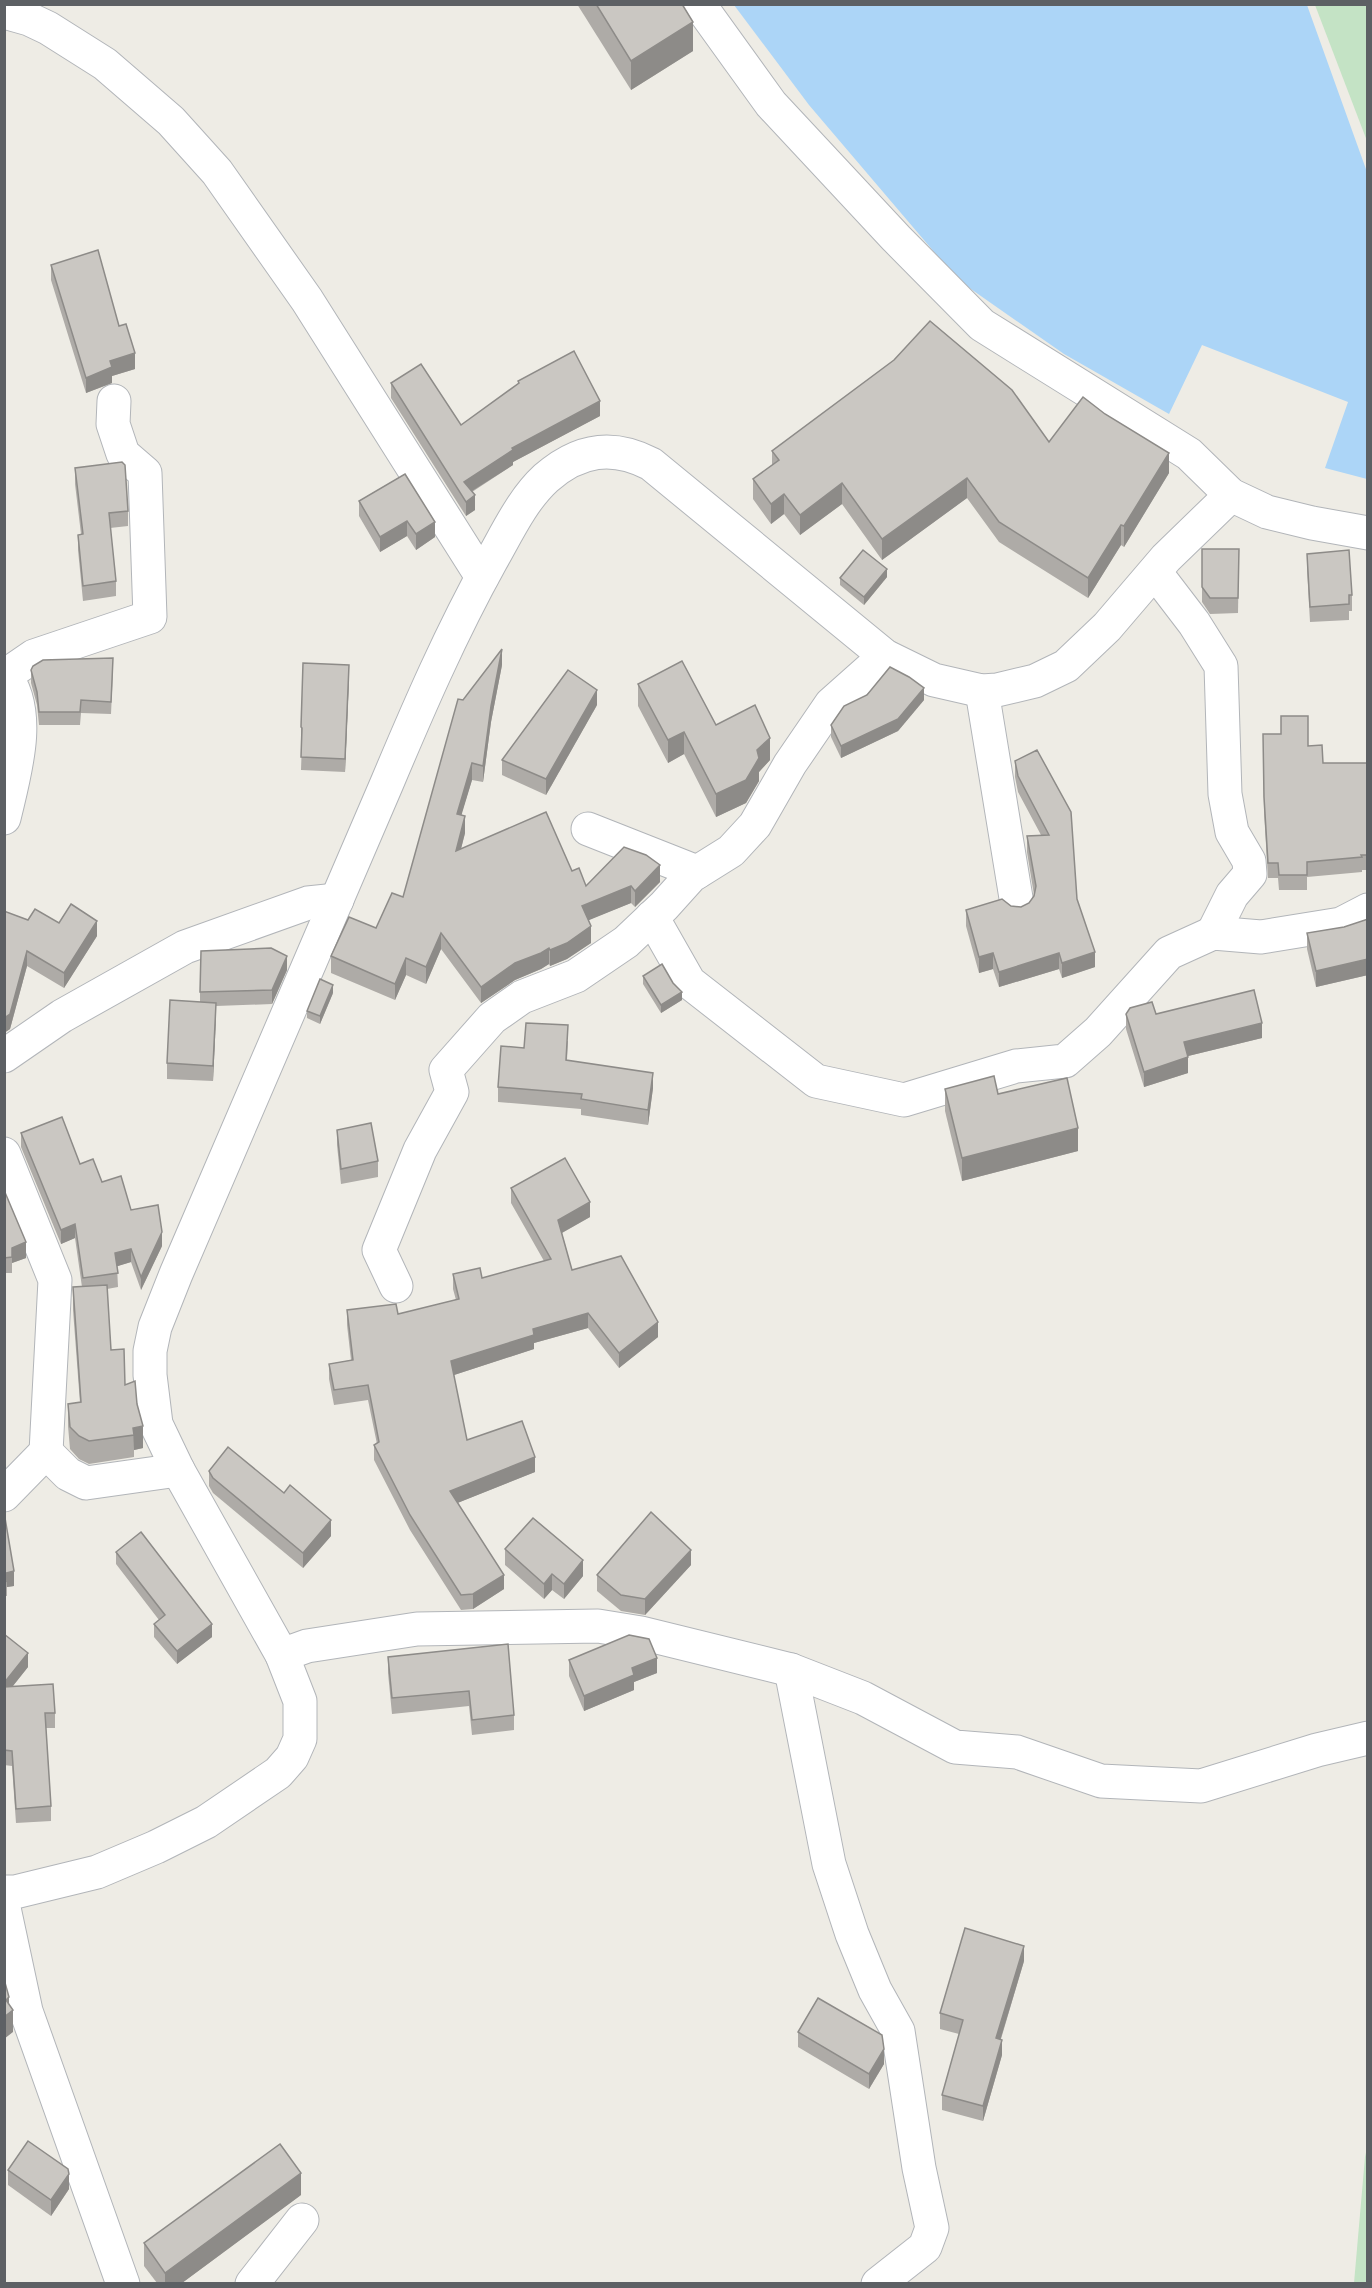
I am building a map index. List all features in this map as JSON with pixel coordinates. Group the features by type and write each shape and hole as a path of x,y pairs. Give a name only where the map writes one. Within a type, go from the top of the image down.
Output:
{"street":[{"path":"699,4 771,104 982,326 1189,454 1231,495 1267,512 1368,533"},
{"path":"4,12 29,19 46,16 171,121 218,172 307,300 482,577"},
{"path":"4,818 20,743 18,710 13,687 5,675 34,656 150,617 145,473 123,454 112,424 114,401"},
{"path":"4,1892 15,1892 97,1872 156,1847 206,1822 278,1773 292,1757 300,1739 302,1720 300,1701 282,1655 178,1470 156,1424 150,1375 150,1351 155,1327 176,1274 423,697 482,577 513,521 532,494 563,465 580,456 614,451 634,455 651,464 885,656 934,680 982,691 1035,681 1066,666 1107,627 1155,572 1231,495"},
{"path":"1155,572 1194,623 1221,666 1225,794 1232,832 1249,861 1250,874 1232,895 1213,933"},
{"path":"396,1286 379,1250 420,1150 452,1092 446,1070 492,1018 522,997 576,976 626,942 691,876 731,851 755,825 790,764 831,704 885,656"},
{"path":"982,691 1017,904"},
{"path":"588,829 697,872"},
{"path":"4,1056 62,1016 185,947 309,903 337,900"},
{"path":"652,917 689,982 816,1081 904,1100 1016,1066 1065,1061 1098,1032 1169,954 1213,933 1261,937 1341,924 1368,910"},
{"path":"4,1154 55,1280 46,1452 4,1495"},
{"path":"46,1452 68,1474 86,1484 178,1470"},
{"path":"282,1655 307,1646 417,1629 598,1626 791,1670 863,1698 955,1747 1017,1752 1101,1781 1201,1786 1317,1750 1368,1738"},
{"path":"791,1670 829,1864 867,1971 898,2031 919,2168 932,2228 925,2247 878,2283"},
{"path":"4,1908 26,2011 123,2283"},
{"path":"252,2283 302,2220"}],"green space":[{"path":"1315,5 1367,5 1367,141"},
{"path":"1367,2148 1367,2283 1354,2283 1365,2157"}],"water":[{"path":"734,5 1307,5 1367,172 1367,479 1325,468 1348,402 1202,345 1169,414 1064,354 958,280 809,105"}],"building":[{"path":"596,4 682,4 693,22 631,61"},
{"path":"98,250 119,326 126,324 135,353 110,361 112,367 86,378 51,265"},
{"path":"930,321 1012,390 1049,442 1083,397 1105,414 1169,453 1124,526 1121,525 1088,578 999,522 967,478 882,539 842,483 800,515 784,494 771,504 753,479 779,460 772,451 894,360"},
{"path":"574,351 600,401 512,448 513,450 464,482 475,495 466,502 391,383 421,364 461,425 519,383 518,381"},
{"path":"122,462 125,465 128,511 109,513 116,581 83,586 78,535 83,534 75,468"},
{"path":"405,474 435,522 416,534 407,521 380,537 359,501"},
{"path":"1202,549 1239,549 1238,598 1210,598 1202,587"},
{"path":"863,550 887,569 864,597 840,578"},
{"path":"1349,550 1352,595 1349,595 1349,604 1310,607 1307,554"},
{"path":"502,649 483,766 472,763 457,814 465,816 456,851 546,812 572,871 579,868 586,886 624,847 646,855 660,865 635,891 631,886 582,906 591,926 567,943 515,963 481,987 441,933 426,967 406,958 395,984 331,956 349,917 376,928 392,893 403,897 458,699 463,700"},
{"path":"113,658 111,702 81,700 80,712 39,712 31,670 33,666 43,660"},
{"path":"682,661 716,725 755,705 770,738 757,750 759,758 746,780 716,794 684,732 668,740 638,684"},
{"path":"303,663 349,665 345,759 301,757"},
{"path":"890,667 924,688 898,719 841,746 831,725 844,706 867,695"},
{"path":"568,670 597,690 546,779 502,760"},
{"path":"1281,716 1308,716 1308,746 1322,745 1323,763 1368,763 1368,855 1307,862 1307,875 1279,875 1278,863 1268,863 1263,734 1281,734"},
{"path":"1037,750 1071,812 1077,899 1095,952 1062,963 1059,953 999,972 993,953 979,957 966,910 1002,899 1011,906 1021,907 1029,903 1034,896 1036,886 1027,836 1049,835 1018,776 1015,761"},
{"path":"71,904 97,921 64,973 27,951 10,1014 4,1018 4,911 28,920 35,909 59,923"},
{"path":"1368,919 1368,959 1316,971 1307,933 1344,927"},
{"path":"271,948 287,956 272,990 200,992 201,951"},
{"path":"662,964 673,983 682,992 661,1005 643,976"},
{"path":"320,979 333,985 320,1016 307,1011"},
{"path":"1254,990 1262,1023 1184,1042 1188,1057 1144,1072 1126,1014 1130,1008 1152,1002 1156,1014"},
{"path":"170,1000 216,1003 213,1066 167,1063"},
{"path":"526,1023 568,1025 566,1060 653,1073 648,1110 581,1099 582,1094 498,1087 501,1046 524,1048"},
{"path":"994,1076 998,1094 1067,1078 1078,1128 962,1158 945,1089"},
{"path":"62,1117 80,1164 93,1159 102,1182 121,1176 131,1210 158,1205 162,1232 141,1277 131,1249 115,1253 118,1273 83,1278 75,1224 61,1230 21,1133"},
{"path":"371,1123 378,1161 341,1169 337,1130"},
{"path":"565,1158 590,1202 558,1220 572,1270 621,1256 658,1322 619,1353 588,1313 533,1329 534,1335 451,1361 467,1440 522,1421 535,1457 450,1491 504,1575 473,1594 461,1595 410,1515 374,1445 379,1442 368,1385 334,1390 329,1364 353,1360 347,1310 396,1304 398,1314 459,1299 453,1274 480,1268 482,1278 551,1259 511,1188"},
{"path":"4,1190 26,1242 12,1248 12,1257 4,1258"},
{"path":"107,1285 111,1350 124,1349 125,1385 135,1381 137,1404 143,1426 133,1428 134,1435 89,1441 79,1436 70,1427 68,1404 81,1402 73,1287"},
{"path":"228,1447 284,1493 290,1485 331,1520 303,1553 213,1478 209,1471"},
{"path":"4,1512 14,1571 6,1573 7,1581 4,1582"},
{"path":"651,1512 691,1550 645,1599 621,1595 597,1575"},
{"path":"533,1518 583,1560 564,1584 552,1574 544,1584 505,1549"},
{"path":"141,1532 212,1624 177,1651 154,1624 165,1615 116,1552"},
{"path":"4,1634 28,1653 4,1683"},
{"path":"629,1635 649,1639 657,1658 632,1668 634,1675 584,1696 569,1660"},
{"path":"508,1644 514,1715 472,1720 469,1691 392,1698 388,1657"},
{"path":"53,1684 55,1713 45,1713 51,1806 16,1809 12,1751 4,1750 4,1687"},
{"path":"965,1928 1024,1946 996,2038 1002,2040 983,2106 942,2095 963,2020 940,2013"},
{"path":"4,1979 9,1997 6,2000 13,2010 4,2017"},
{"path":"818,1998 882,2035 884,2049 869,2074 798,2032"},
{"path":"28,2141 68,2169 69,2174 51,2200 8,2170"},
{"path":"280,2144 301,2173 165,2273 144,2243"}]}
